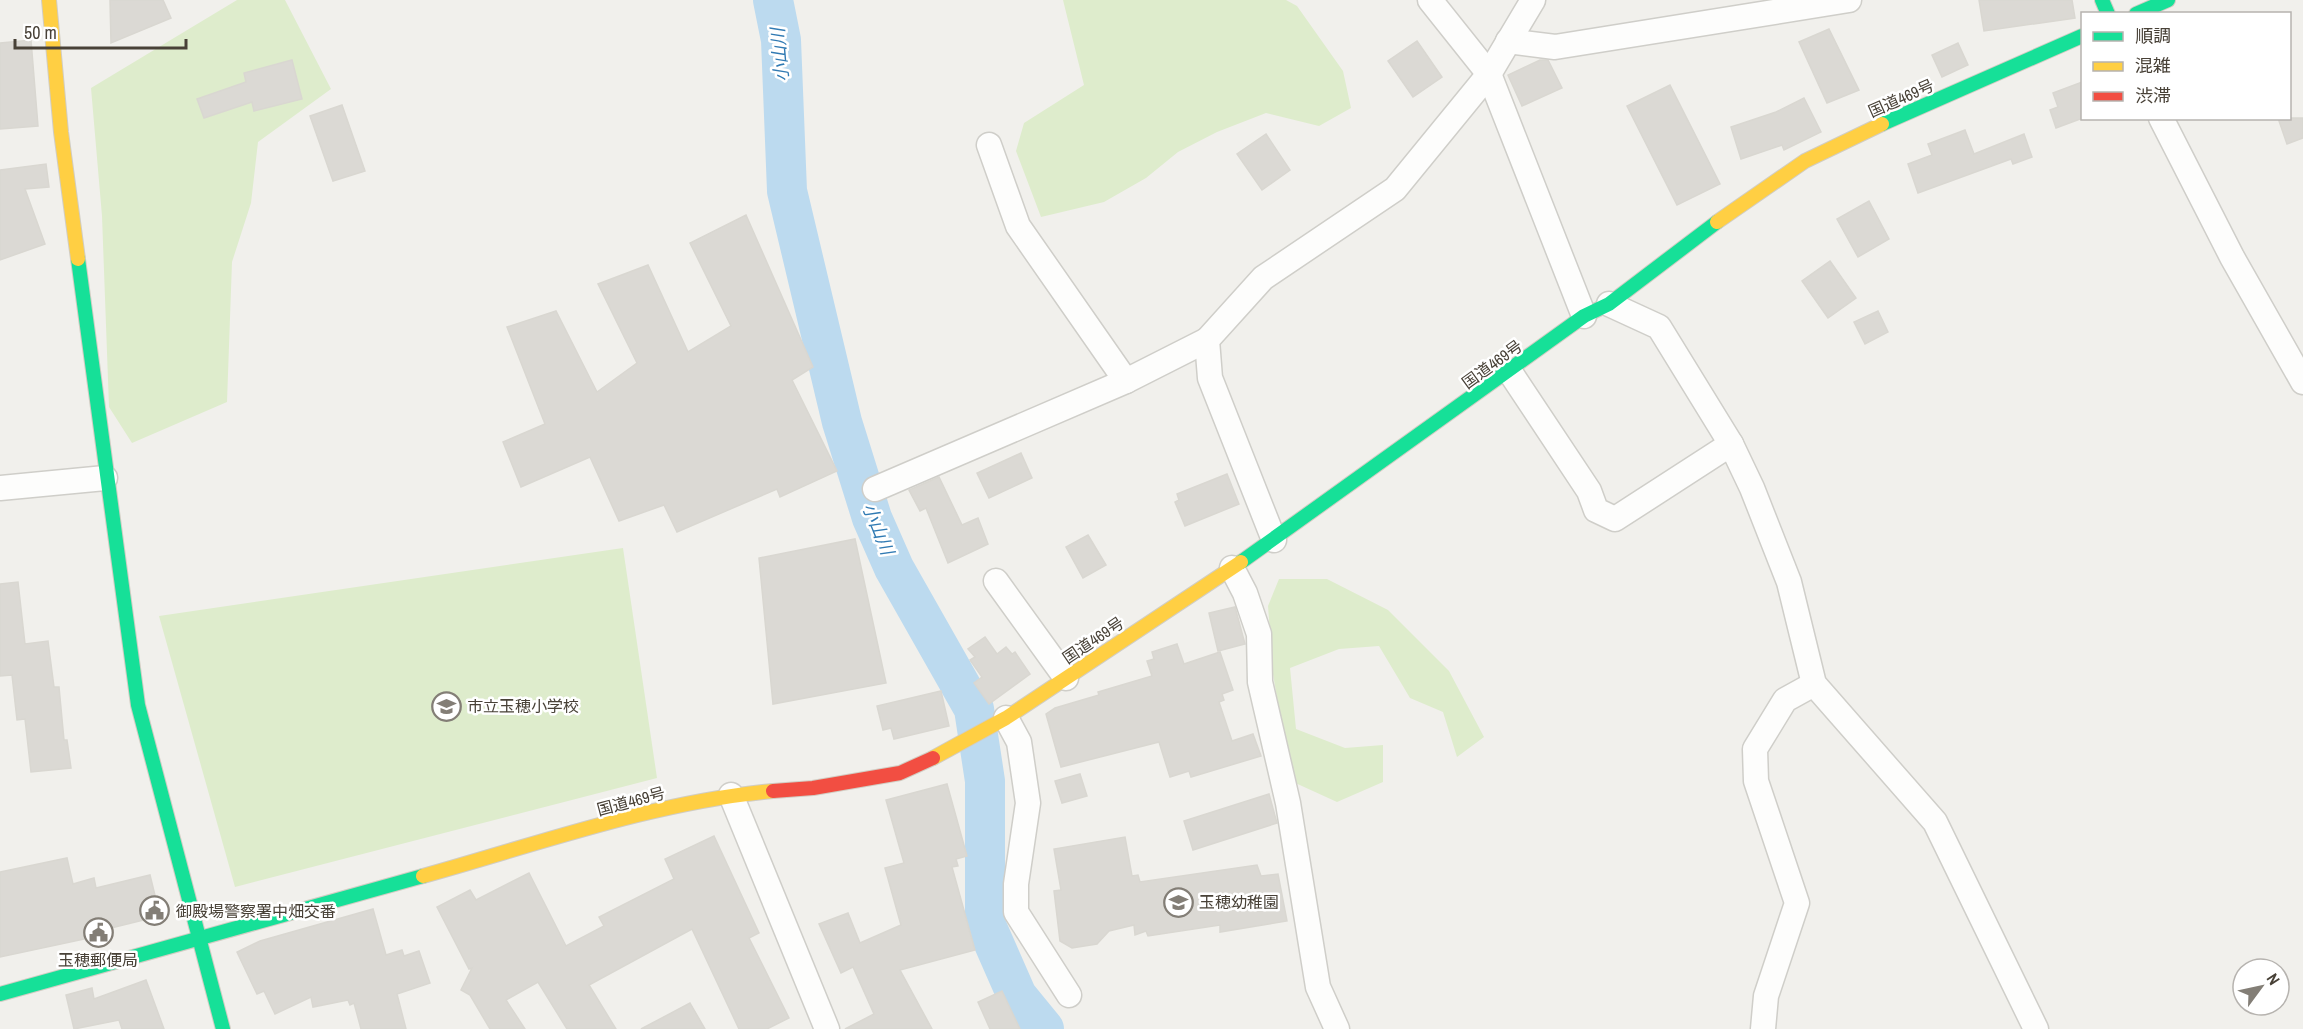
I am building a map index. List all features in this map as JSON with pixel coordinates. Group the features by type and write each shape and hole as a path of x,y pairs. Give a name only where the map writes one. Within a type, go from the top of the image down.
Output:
{"main road":[{"path":"49,0 61,132 105,478 138,705 201,937 223,1029"},
{"path":"2141,12 2168,0"},
{"name":"国道469号","path":"0,994 662,809 731,795 813,789 900,773 961,745 1274,540 1510,372 1584,316 1609,304 1751,197 1805,161 1863,132 2081,36"}],"street":[{"path":"1431,0 1489,74 1584,316"},
{"path":"1508,41 1554,47 1850,0"},
{"path":"875,489 1126,381 1207,340 1263,278 1395,189 1489,74 1508,41 1521,6"},
{"path":"2162,120 2232,258 2303,382"},
{"path":"989,145 1018,226 1126,381"},
{"path":"1609,304 1659,327 1731,444 1752,488 1789,582 1814,684 1935,822 2036,1029"},
{"path":"1207,340 1210,378 1274,540"},
{"path":"1510,372 1589,491 1596,510 1615,519 1731,444"},
{"path":"0,488 105,478"},
{"path":"1232,568 1245,593 1258,634 1260,682 1288,803 1318,987 1337,1029"},
{"path":"996,581 1066,678"},
{"path":"1763,1029 1766,996 1797,903 1756,781 1755,749 1785,700 1814,684"},
{"path":"999,722 1019,742 1028,803 1016,884 1016,912 1069,995"},
{"path":"731,795 827,1029"}],"green space":[{"path":"237,0 285,0 331,89 258,142 251,203 232,262 227,402 132,443 109,407 102,216 91,88"},
{"path":"1063,0 1286,0 1297,6 1343,71 1351,108 1319,126 1266,113 1217,132 1178,152 1146,178 1104,202 1041,217 1016,151 1024,123 1084,85"},
{"path":"623,548 657,778 235,887 159,616"},
{"path":"1279,579 1327,579 1388,610 1449,671 1484,737 1457,757 1443,712 1410,698 1379,646 1339,649 1290,668 1296,729 1345,748 1383,745 1383,782 1337,802 1291,781 1273,674 1268,606"}],"building":[{"path":"110,0 163,0 171,18 111,43"},
{"path":"1979,0 2072,0 2075,18 1984,31"},
{"path":"1829,29 1859,90 1827,103 1799,42"},
{"path":"31,40 38,126 0,129 0,43"},
{"path":"1417,41 1442,77 1413,97 1388,61"},
{"path":"1958,43 1968,65 1942,77 1932,55"},
{"path":"292,60 302,99 254,111 252,102 204,118 197,99 246,82 244,73"},
{"path":"1540,60 1548,60 1562,88 1522,106 1508,75"},
{"path":"2081,82 2081,119 2056,128 2050,110 2058,107 2053,93"},
{"path":"1670,85 1720,184 1677,205 1627,106"},
{"path":"1804,98 1821,132 1784,150 1782,145 1741,159 1731,127 1776,112"},
{"path":"342,105 365,171 333,181 310,116"},
{"path":"2303,118 2303,138 2287,144 2279,120"},
{"path":"1965,130 1974,154 2024,134 2032,157 2013,164 2011,159 1918,193 1908,164 1932,155 1928,144"},
{"path":"1266,134 1290,170 1262,190 1237,154"},
{"path":"46,164 49,187 25,189 45,244 0,260 0,170"},
{"path":"1869,201 1889,239 1858,257 1837,219"},
{"path":"746,215 813,367 792,380 837,471 780,497 777,489 677,532 664,505 619,521 590,457 521,487 503,442 545,424 507,327 556,311 597,392 637,363 598,284 648,265 688,352 731,326 690,243"},
{"path":"1830,261 1856,298 1828,318 1802,281"},
{"path":"1878,311 1888,332 1865,344 1854,322"},
{"path":"1021,453 1032,478 989,498 977,473"},
{"path":"1227,474 1239,504 1185,526 1175,502 1179,500 1177,494"},
{"path":"939,477 962,525 978,518 988,544 948,563 926,508 920,511 909,490"},
{"path":"1088,535 1106,565 1083,578 1066,547"},
{"path":"855,539 886,683 773,704 759,558"},
{"path":"18,582 25,644 48,641 54,687 59,687 64,740 67,740 71,768 31,772 25,719 17,720 12,675 0,676 0,584"},
{"path":"1235,607 1245,644 1218,651 1209,613"},
{"path":"985,637 997,654 1006,647 1012,654 1015,652 1030,674 989,704 974,683 982,677 970,660 975,657 968,649"},
{"path":"1177,644 1184,664 1220,652 1233,690 1222,694 1224,700 1219,702 1232,741 1253,734 1261,756 1191,777 1189,771 1170,777 1159,742 1061,767 1046,714 1055,708 1099,695 1098,692 1152,676 1147,661 1154,659 1152,652"},
{"path":"941,691 949,726 894,739 891,728 883,730 877,706"},
{"path":"1080,774 1087,796 1062,803 1055,781"},
{"path":"947,784 967,856 956,859 958,866 952,867 975,950 900,970 932,1029 845,1029 874,1014 853,967 841,973 819,924 848,913 860,943 901,925 885,868 904,863 886,800"},
{"path":"1269,794 1277,823 1193,850 1184,821"},
{"path":"714,836 759,933 749,938 789,1018 767,1029 739,1029 692,929 589,985 616,1029 567,1029 538,982 506,1000 525,1029 490,1029 470,995 461,990 472,968 469,969 437,907 470,890 476,900 529,873 566,946 604,926 599,917 674,879 665,859"},
{"path":"1125,837 1132,876 1138,875 1140,882 1257,865 1261,876 1278,874 1287,921 1220,932 1220,925 1148,936 1146,931 1135,935 1134,925 1109,931 1097,944 1072,948 1060,941 1054,891 1061,890 1054,849"},
{"path":"67,858 73,884 94,878 96,888 150,875 160,916 107,929 108,934 0,957 0,872"},
{"path":"373,909 386,955 402,950 404,956 419,951 430,983 397,994 406,1029 361,1029 354,1003 350,1005 348,1000 313,1007 311,997 275,1014 264,991 257,994 237,952 260,941"},
{"path":"146,980 164,1029 122,1029 119,1020 74,1029 66,995 92,988 94,999"},
{"path":"1002,991 1020,1029 990,1029 978,1002"},
{"path":"690,1003 705,1029 641,1029"}],"waterway":[{"name":"小山川","path":"773,0 781,40 787,191 842,422 872,518 894,568 974,709 985,781 985,923 1017,996 1044,1029"}],"traffic: fast":[{"path":"2102,0 2107,12"},
{"path":"2141,12 2168,0"},
{"path":"1882,124 2081,36"},
{"path":"1241,562 1584,316 1609,304 1717,222"},
{"path":"78,259 138,705 223,1029"},
{"path":"0,994 423,876"}],"traffic: slow":[{"path":"49,0 61,132 78,259"},
{"path":"1717,222 1805,161 1882,124"},
{"path":"933,758 1006,718 1241,562"},
{"path":"423,876 640,814 729,796 773,791"}],"traffic: jam":[{"path":"773,791 813,788 900,773 933,758"}],"place":[{"name":"市立玉穂小学校","path":"446,706"},
{"name":"玉穂幼稚園","path":"1178,902"},
{"name":"御殿場警察署中畑交番","path":"155,911"},
{"name":"玉穂郵便局","path":"98,932"}]}
